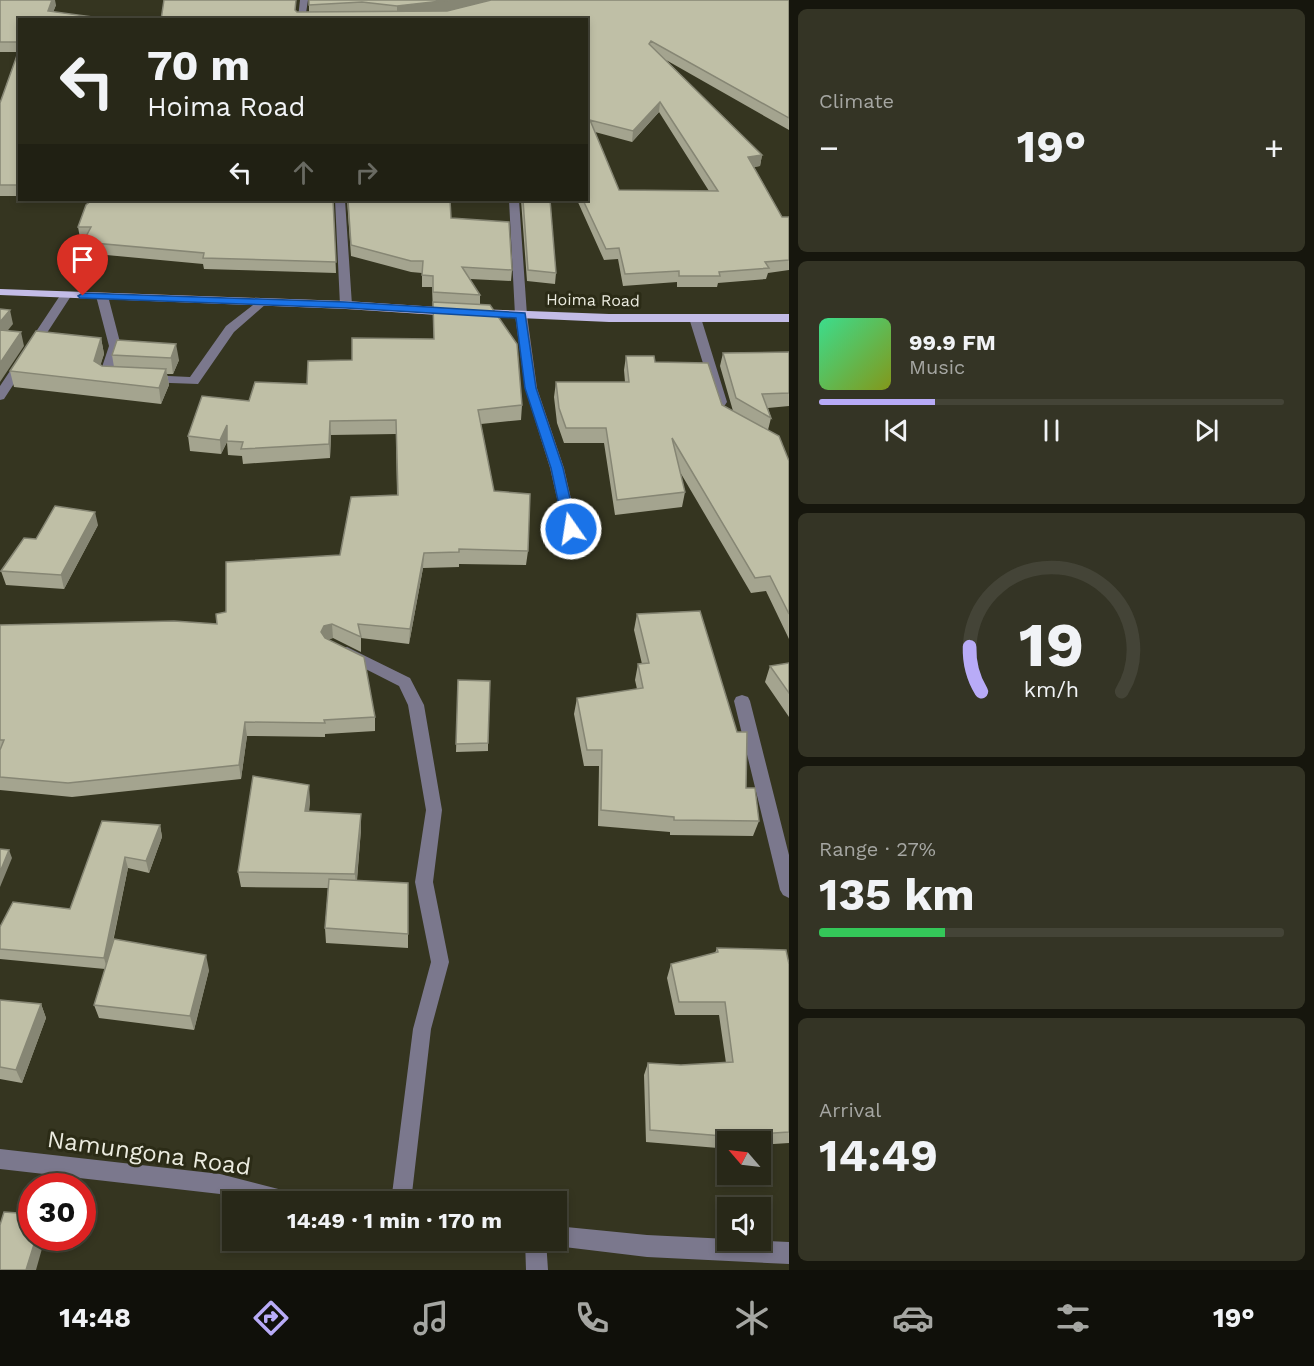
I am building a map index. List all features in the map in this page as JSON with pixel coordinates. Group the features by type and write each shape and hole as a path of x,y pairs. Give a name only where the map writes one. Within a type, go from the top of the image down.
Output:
{"main road":[{"name":"Hoima Road","path":"0,292 346,305 521,315 789,318"}],"street":[{"path":"304,0 305,18"},
{"path":"340,201 346,305"},
{"path":"514,201 521,315 531,388 557,468 571,529"},
{"path":"0,396 65,296"},
{"path":"102,296 115,346 105,376 194,381 230,329 262,302"},
{"path":"695,318 725,416"},
{"path":"332,646 405,682 416,705 434,810 424,882 440,962 422,1029 402,1191"},
{"path":"742,701 789,890"},
{"name":"Namungona Road","path":"0,1159 220,1184 247,1191"},
{"path":"567,1237 647,1246 789,1253"},
{"path":"536,1251 537,1270"}],"building":[{"path":"0,0 52,0 48,11 100,18 18,18 18,42 0,42"},
{"path":"164,0 296,0 295,10 297,12 447,11 491,0 789,0 789,118 651,41 649,44 762,155 748,157 782,217 789,217 789,260 765,262 769,268 719,272 720,276 679,276 679,271 625,274 619,248 606,249 583,201 588,201 588,18 161,18","holes":["660,102 718,191 619,190 590,120 633,131"]},
{"path":"309,0 450,0 397,6 362,2 309,5"},
{"path":"18,53 18,185 0,185 0,103"},
{"path":"91,201 333,201 336,262 203,258 204,253 83,242 91,227 78,227 86,205"},
{"path":"348,201 450,201 451,218 509,222 512,270 462,267 480,295 433,292 433,276 422,275 423,261 411,261 351,245"},
{"path":"523,201 550,201 556,273 528,270"},
{"path":"433,302 490,305 517,344 522,405 478,410 494,491 530,494 528,551 459,549 459,552 424,553 410,629 358,624 361,637 332,624 324,626 321,632 325,638 364,657 375,717 324,720 325,723 245,722 239,765 68,783 0,777 0,750 4,740 0,740 0,625 174,621 217,624 216,614 226,612 226,562 340,555 351,497 398,495 396,420 330,421 329,444 241,449 243,442 227,441 227,425 220,440 188,436 202,396 249,401 255,382 307,384 308,361 352,360 352,338 434,339"},
{"path":"0,309 10,310 0,322"},
{"path":"0,330 21,332 0,363"},
{"path":"36,331 101,338 94,361 102,366 166,369 159,388 10,371"},
{"path":"117,340 176,344 171,358 112,355"},
{"path":"789,352 789,393 762,394 771,418 736,398 723,353"},
{"path":"626,356 654,356 655,362 708,363 722,405 779,436 789,461 789,614 770,576 755,578 672,438 685,492 617,500 606,428 566,428 559,408 556,382 629,382"},
{"path":"55,506 95,512 61,575 1,571 24,538 36,539"},
{"path":"700,611 737,732 747,732 746,788 755,788 759,821 674,820 674,817 601,810 602,750 587,750 577,698 643,688 638,664 649,663 637,614"},
{"path":"789,663 789,693 770,666"},
{"path":"458,680 490,681 488,743 456,744"},
{"path":"253,776 309,785 305,811 361,814 355,874 238,872"},
{"path":"102,821 160,825 146,861 125,857 104,958 0,949 0,927 13,902 70,909"},
{"path":"0,849 9,850 0,872"},
{"path":"329,879 408,883 408,934 325,928"},
{"path":"114,939 206,955 190,1016 94,1005"},
{"path":"717,948 786,950 789,964 789,1132 717,1131 717,1136 650,1130 648,1063 681,1065 733,1062 725,1002 679,1002 671,964 718,952"},
{"path":"0,1000 41,1004 16,1070 0,1067"},
{"path":"4,1212 18,1213 18,1251 32,1251 26,1270 0,1270 0,1225"}],"route":[{"path":"83,296 346,305 521,315 531,388 557,468 571,529"}]}
